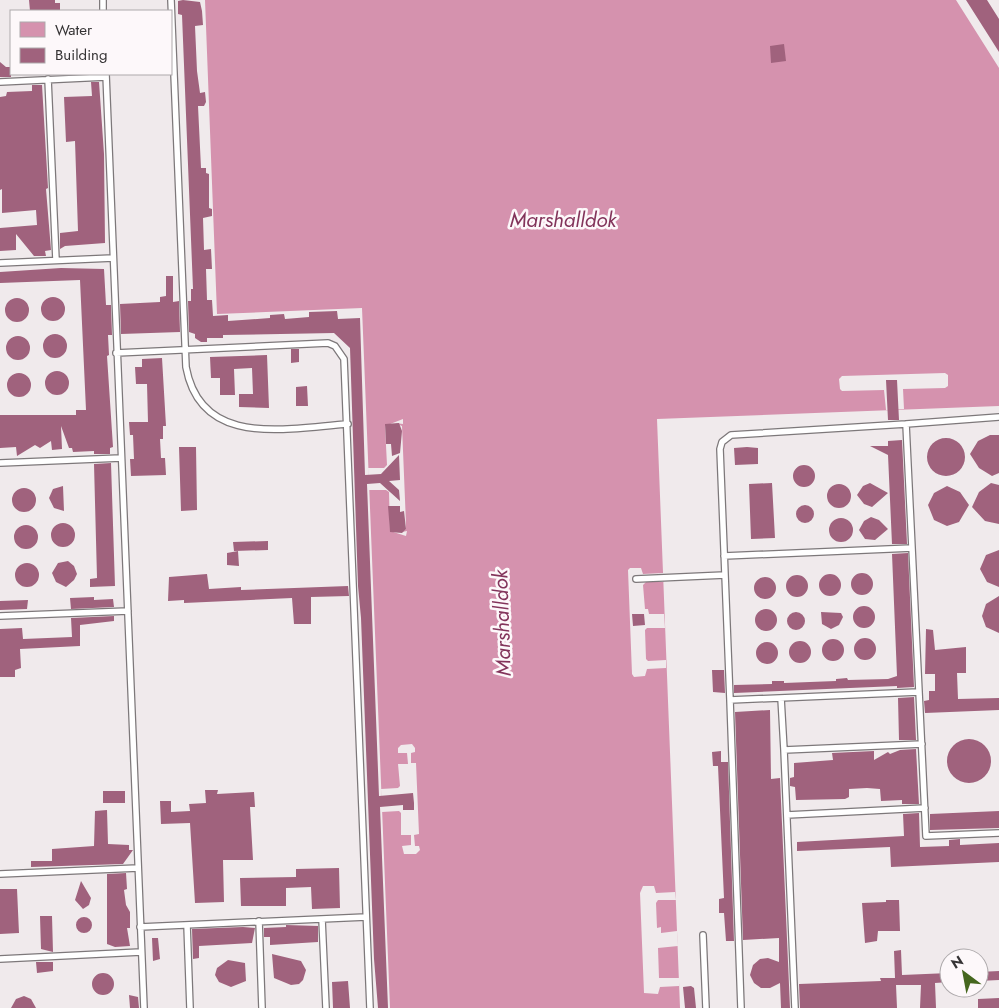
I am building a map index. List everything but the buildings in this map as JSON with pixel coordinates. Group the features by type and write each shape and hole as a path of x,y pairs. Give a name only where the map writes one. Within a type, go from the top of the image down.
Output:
{"lane":[{"path":"172,23 186,350 188,374 194,392 208,411 233,426 258,429 348,424"},
{"path":"0,82 106,75 144,1008"},
{"path":"48,79 56,260"},
{"path":"0,263 113,258"},
{"path":"116,353 328,343 335,346 344,359 370,1008"},
{"path":"741,1008 720,448 726,438 731,435 999,418"},
{"path":"906,424 926,836 999,833"},
{"path":"0,463 121,458"},
{"path":"724,556 912,548"},
{"path":"636,579 725,575"},
{"path":"0,616 128,611"},
{"path":"730,700 918,692"},
{"path":"781,698 795,1008"},
{"path":"784,750 922,744"},
{"path":"787,814 925,808"},
{"path":"0,874 138,868"},
{"path":"140,927 366,917"},
{"path":"322,919 326,1008"},
{"path":"259,922 262,1008"},
{"path":"187,925 190,1008"},
{"path":"703,935 706,1008"},
{"path":"0,959 141,952"}],"water":[{"name":"Marshalldok","path":"205,0 956,0 999,68 999,406 657,419 680,1008 390,1008 362,308 217,314"}],"pier":[{"path":"945,373 948,375 948,386 945,388 903,389 904,409 886,410 884,390 842,391 840,389 839,379 842,376"},
{"path":"403,419 403,424 395,423 402,426 406,529 402,532 407,531 406,536 390,531 389,492 386,490 369,490 368,468 384,468 387,465 385,426"},
{"path":"630,568 641,568 643,574 663,573 663,582 646,582 643,585 645,609 648,609 649,614 664,614 665,628 647,628 645,630 646,659 648,661 666,660 666,668 647,669 645,676 634,677 632,674 628,570"},
{"path":"412,744 415,748 415,752 411,753 411,763 416,763 419,834 414,835 415,846 419,846 420,850 416,854 404,854 402,846 411,845 411,835 401,835 401,813 399,811 382,812 381,789 398,788 400,786 398,764 408,764 407,753 398,753 398,748 401,745"},
{"path":"643,886 654,886 656,893 675,892 676,900 658,900 656,903 657,928 661,927 661,933 677,931 678,946 658,948 659,978 679,978 679,986 660,987 658,994 644,993 640,893"}]}
